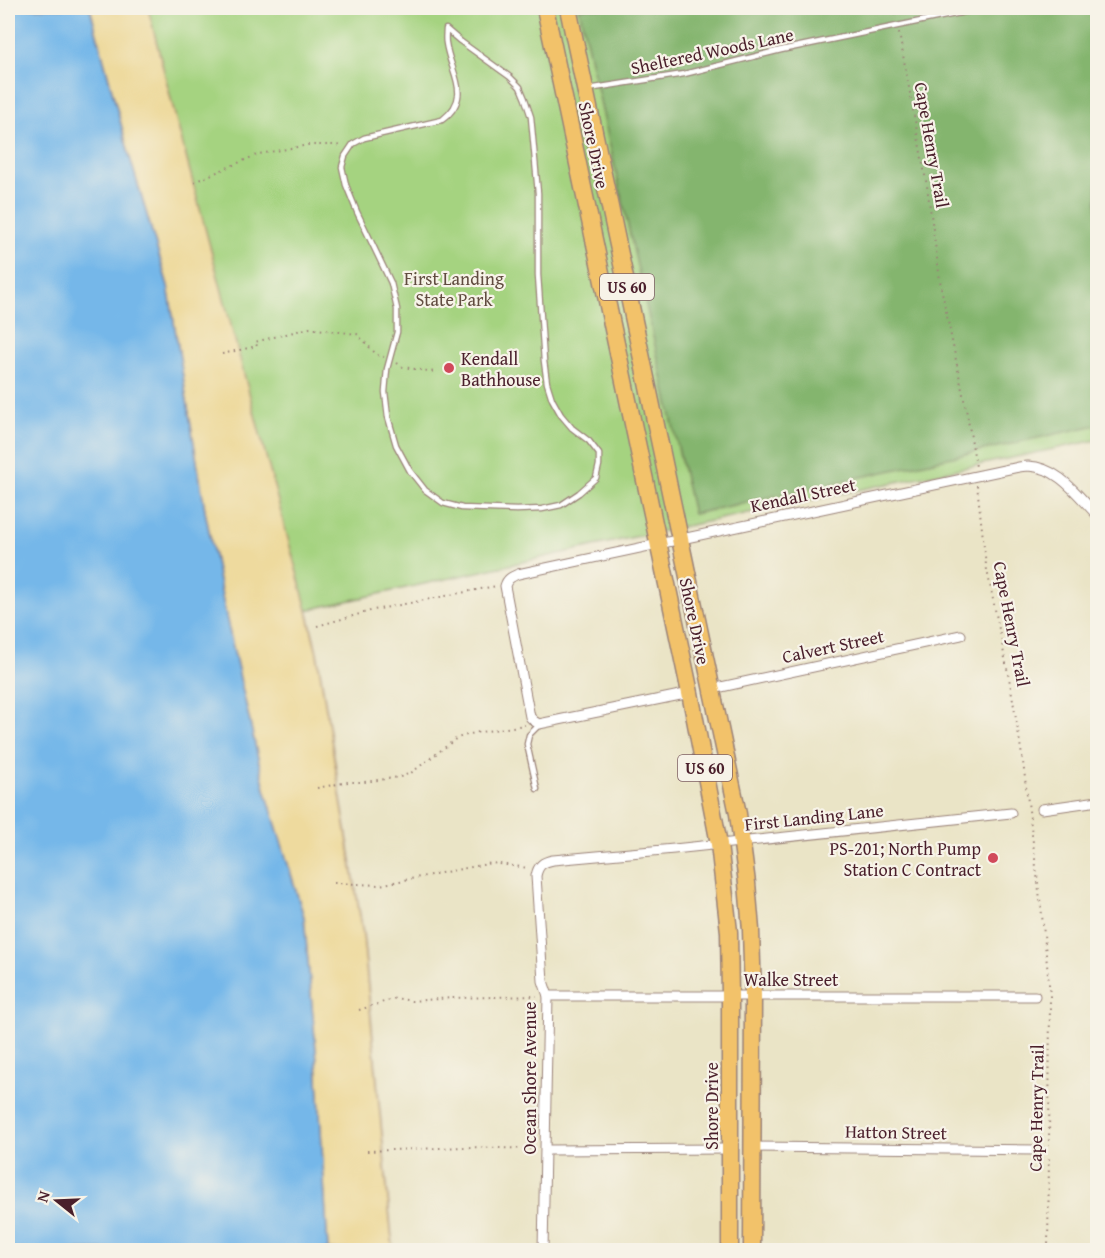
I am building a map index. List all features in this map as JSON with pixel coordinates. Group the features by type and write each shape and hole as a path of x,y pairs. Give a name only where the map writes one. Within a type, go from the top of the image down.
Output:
{"highway":[{"name":"Shore Drive","path":"545,8 690,693 719,844 729,932 730,1251"},
{"name":"Shore Drive","path":"568,8 742,841 751,923 753,996 752,1251"}],"street":[{"name":"Kendall Street","path":"505,586 511,577 518,574 1028,466 1052,472 1062,479 1098,516"},
{"path":"505,586 531,717 539,724 690,693"},
{"name":"Calvert Street","path":"712,689 961,635"},
{"path":"1042,809 1098,801"},
{"name":"First Landing Lane","path":"537,870 544,862 553,860 1011,813"},
{"name":"Ocean Shore Avenue","path":"537,870 543,981 548,996 543,1251"},
{"name":"Walke Street","path":"548,996 1035,996"},
{"name":"Hatton Street","path":"752,1148 1039,1150"},
{"path":"546,1150 730,1149"}],"lane":[{"name":"Sheltered Woods Lane","path":"586,90 684,74 782,50 984,8"},
{"path":"446,29 510,77 520,87 525,99 531,117 538,193 538,275 547,383 552,399 561,415 572,428 589,441 599,454 596,478 561,505 517,510 462,508 443,503 425,490 410,471 396,445 388,417 385,392 390,358 397,332 397,309 392,283 357,212 346,185 342,167 345,156 353,144 364,138 442,120 451,114 458,102 459,92 446,44 446,29"},
{"path":"537,789 527,744 529,735 539,724"}],"path":[{"name":"Cape Henry Trail","path":"894,8 927,186 941,287 975,462 986,565 1011,688 1042,915 1050,994 1048,1251"},
{"path":"195,182 259,154 281,149 308,145 336,145 350,148"},
{"path":"222,354 256,346 255,342 309,328 357,334 377,355 382,356"},
{"path":"390,358 403,367 434,372"},
{"path":"317,626 374,610 505,586"},
{"path":"317,788 348,782 399,777 411,773 457,738 528,724 539,724"},
{"path":"1011,813 1042,809"},
{"path":"334,883 379,885 492,863 537,870"},
{"path":"359,1010 396,998 411,1000 548,996"},
{"path":"367,1151 466,1147 546,1150"}],"green space":[{"name":"First Landing State Park","path":"90,8 1097,8 1097,440 639,536 307,610 227,621 168,286"},
{"path":"579,8 1097,8 1097,425 693,514"}],"sand":[{"path":"90,8 148,8 307,610 317,653 363,934 393,1250 328,1250 317,1061 304,917 265,789 227,621 206,516 168,286 130,158"}],"water":[{"path":"8,8 90,8 130,158 168,286 206,516 227,621 265,789 304,917 317,1061 328,1250 8,1250"}],"place":[{"name":"Kendall Bathhouse","path":"449,368"},
{"name":"PS-201; North Pump Station C Contract","path":"993,858"}]}
